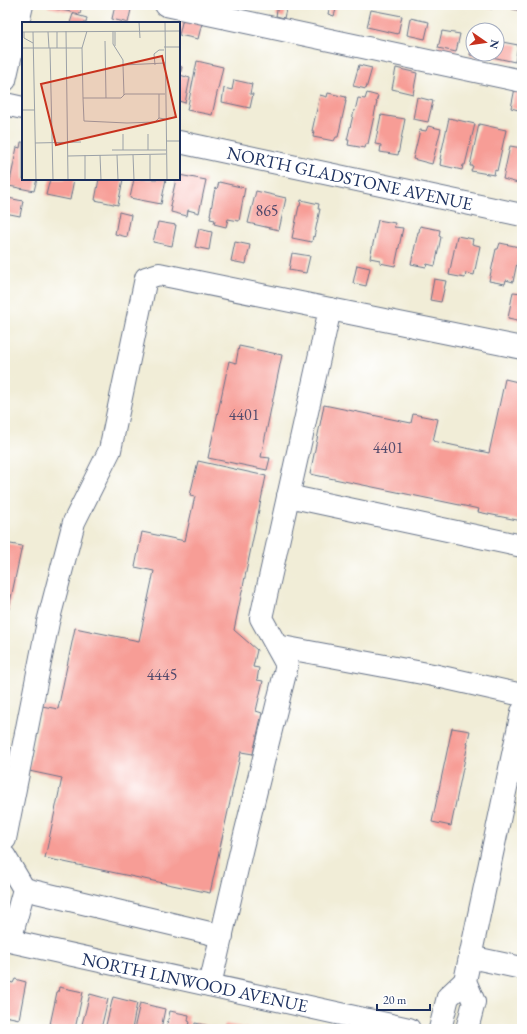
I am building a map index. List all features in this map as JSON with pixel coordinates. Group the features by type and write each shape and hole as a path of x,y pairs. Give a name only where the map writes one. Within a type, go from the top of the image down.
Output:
{"street":[{"path":"5,80 22,5"},
{"path":"166,5 522,80"},
{"path":"5,104 22,108"},
{"name":"NORTH GLADSTONE AVENUE","path":"180,142 522,215"},
{"path":"5,839 48,622 74,522 110,450 146,278 159,274 522,348"},
{"path":"210,985 287,665 261,618 330,309"},
{"path":"288,496 522,546"},
{"path":"277,646 432,675 522,695"},
{"path":"467,1029 474,1002 465,981 522,712"},
{"path":"5,858 24,889 222,936"},
{"path":"7,941 24,889"},
{"name":"NORTH LINWOOD AVENUE","path":"7,941 409,1029"},
{"path":"470,957 522,968"},
{"path":"440,1029 448,997 465,981"}],"building":[{"path":"48,5 82,5 80,14 48,7"},
{"path":"115,5 132,5 128,22 112,19"},
{"path":"278,5 287,5 284,18 276,16"},
{"path":"330,5 337,6 334,16 328,14"},
{"path":"493,5 492,9 478,6"},
{"path":"512,5 522,5 522,11 512,9"},
{"path":"371,10 402,16 398,34 367,27"},
{"path":"73,14 87,18 86,22 70,22"},
{"path":"183,18 202,23 198,39 180,35"},
{"path":"410,18 429,22 425,39 407,35"},
{"path":"442,31 460,34 456,52 438,48"},
{"path":"505,43 518,45 515,62 505,60"},
{"path":"197,61 223,67 212,115 187,110"},
{"path":"359,65 372,68 366,89 353,86"},
{"path":"396,68 417,73 413,94 392,89"},
{"path":"180,75 190,78 185,103 180,101"},
{"path":"234,80 252,84 250,94 253,94 250,108 222,102 224,88 232,90"},
{"path":"515,88 522,90 522,111 511,108"},
{"path":"328,93 346,97 338,137 336,137 334,141 313,137 314,131 312,131 320,95 327,97"},
{"path":"367,93 378,96 368,144 366,144 365,148 348,145 349,140 347,140 358,98 365,99"},
{"path":"417,97 433,101 428,122 413,119"},
{"path":"381,115 405,119 398,155 380,152 381,145 375,144"},
{"path":"449,118 475,124 465,165 463,165 462,170 440,165"},
{"path":"479,124 506,130 497,171 495,170 494,175 471,171 473,166 470,166"},
{"path":"428,126 441,129 432,164 413,159 420,130 426,131"},
{"path":"22,142 22,180 37,180 34,191 9,186 17,147 20,148"},
{"path":"510,146 522,148 522,184 503,179"},
{"path":"180,175 206,180 199,213 188,210 187,216 171,212 172,207 170,206 176,180 180,180"},
{"path":"50,180 74,180 70,200 46,195"},
{"path":"99,180 123,180 118,205 95,200"},
{"path":"134,180 166,180 161,204 130,198"},
{"path":"219,182 245,188 239,221 228,219 226,227 214,224 215,220 210,219 215,188 217,189"},
{"path":"256,191 286,198 279,230 248,223"},
{"path":"8,198 23,201 20,216 5,213"},
{"path":"301,200 319,204 318,209 320,209 312,242 292,238"},
{"path":"119,212 131,215 127,237 115,234"},
{"path":"378,220 395,223 394,227 403,228 395,266 380,263 380,260 370,258"},
{"path":"158,222 176,225 172,246 153,242"},
{"path":"420,226 440,230 439,236 441,237 435,266 427,264 426,267 411,264"},
{"path":"199,229 212,232 209,250 195,247"},
{"path":"457,236 473,239 472,244 480,246 474,275 466,273 465,278 449,275"},
{"path":"235,242 250,245 246,264 231,261"},
{"path":"500,243 519,247 513,282 506,280 505,284 489,281 496,249 498,249"},
{"path":"292,253 310,256 306,273 289,270"},
{"path":"357,265 370,268 366,286 353,283"},
{"path":"434,279 446,281 441,302 430,300"},
{"path":"513,292 522,293 522,321 508,318"},
{"path":"239,346 282,355 261,457 270,458 267,470 208,458 229,361 236,363"},
{"path":"505,379 522,383 522,521 478,512 479,509 310,474 324,405 411,423 413,414 438,419 433,441 489,453"},
{"path":"198,461 266,476 234,630 257,650 253,667 259,668 257,680 263,681 256,711 262,713 253,754 241,752 210,893 45,858 62,778 29,771 42,706 58,709 75,628 139,641 154,571 135,567 142,532 185,541 195,496 190,495"},
{"path":"5,543 22,546 7,617 5,616"},
{"path":"452,728 470,731 451,826 432,822"},
{"path":"15,979 26,982 19,1019 5,1016 5,981 13,983"},
{"path":"59,987 83,992 75,1029 49,1029"},
{"path":"90,994 108,999 101,1029 81,1028"},
{"path":"113,997 137,1003 132,1029 105,1029"},
{"path":"140,1003 165,1009 161,1029 134,1029"},
{"path":"170,1011 189,1015 188,1021 190,1022 188,1029 166,1029"},
{"path":"195,1023 215,1027 214,1029 194,1029"},
{"path":"225,1024 247,1028 247,1029 224,1029"}]}
